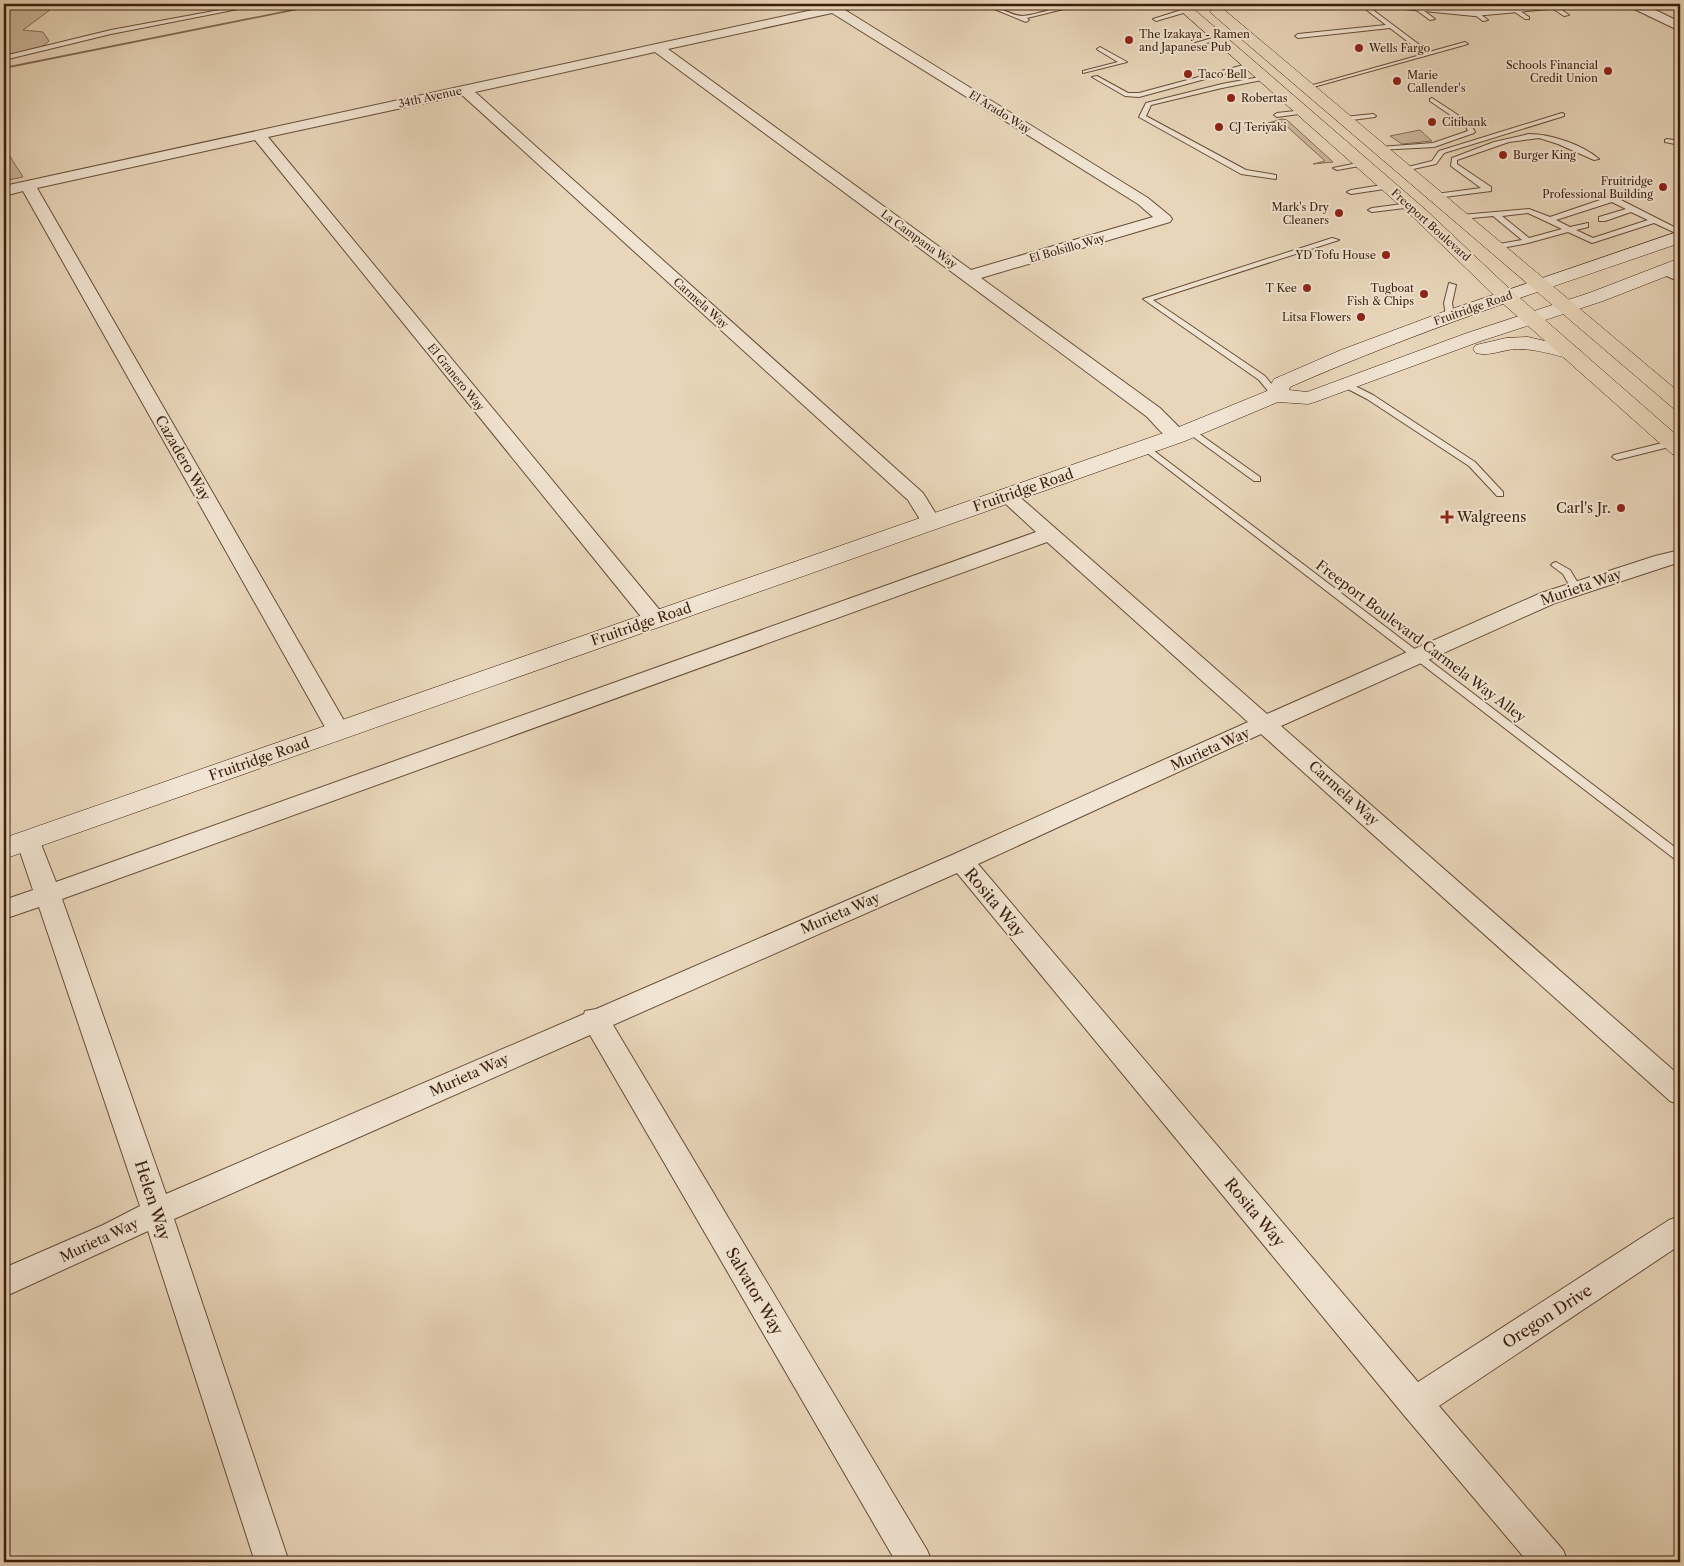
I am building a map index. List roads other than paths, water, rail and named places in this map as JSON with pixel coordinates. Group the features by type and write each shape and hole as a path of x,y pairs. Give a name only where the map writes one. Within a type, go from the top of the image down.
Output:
{"main road":[{"name":"Freeport Boulevard","path":"1208,4 1541,284 1680,404"},
{"name":"Freeport Boulevard","path":"1184,7 1410,205 1506,296 1677,446"},
{"name":"Fruitridge Road","path":"1276,395 1281,383 1304,368 1344,351 1680,236"},
{"name":"Fruitridge Road","path":"16,844 1184,434 1276,395 1308,398 1474,337 1676,270"},
{"path":"1347,385 1403,378 1491,346 1518,343 1540,344 1572,353"}],"street":[{"name":"34th Avenue","path":"4,191 856,4"},
{"path":"1394,4 1474,12 1559,8"},
{"path":"1634,4 1680,27"},
{"name":"El Arado Way","path":"834,9 1143,201 1164,219"},
{"name":"La Campana Way","path":"657,47 1184,434"},
{"name":"Carmela Way","path":"465,90 916,497 931,522"},
{"name":"El Granero Way","path":"258,135 655,619"},
{"name":"Cazadero Way","path":"28,186 338,731"},
{"name":"El Bolsillo Way","path":"970,276 1164,219"},
{"name":"Carmela Way","path":"1006,495 1680,1092"},
{"path":"4,910 1050,534"},
{"name":"Murieta Way","path":"4,1283 114,1234 157,1212 595,1019 961,861 1416,655 1548,598 1680,556"},
{"name":"Helen Way","path":"16,844 48,894 157,1212 272,1562"},
{"name":"Rosita Way","path":"961,861 1415,1403 1551,1562"},
{"name":"Salvator Way","path":"595,1019 915,1562"},
{"name":"Oregon Drive","path":"1415,1403 1680,1229"}],"lane":[{"path":"4,58 112,32 260,4"},
{"path":"985,4 1032,22"},
{"path":"1020,18 1081,4"},
{"path":"1362,4 1428,54"},
{"path":"1413,5 1432,20"},
{"path":"1156,19 1184,7"},
{"path":"1514,9 1527,18"},
{"path":"1474,12 1485,20"},
{"path":"1297,35 1389,25"},
{"path":"1195,44 1219,38"},
{"path":"1308,88 1465,44"},
{"path":"1085,72 1124,62 1100,49"},
{"path":"1095,77 1127,95 1139,95 1251,65"},
{"path":"1109,66 1119,72"},
{"path":"1265,78 1222,86 1148,104 1142,117 1244,172 1273,177"},
{"path":"1380,149 1434,145 1472,132 1468,124 1432,100"},
{"path":"1277,116 1304,112"},
{"path":"1404,169 1434,163 1441,152 1562,115"},
{"path":"1344,118 1373,116"},
{"path":"1436,196 1488,189 1453,165 1454,159 1522,137 1540,136 1557,141 1596,159"},
{"path":"1667,141 1680,142"},
{"path":"1337,168 1363,164"},
{"path":"1351,192 1388,186"},
{"path":"1550,220 1612,199 1680,232"},
{"path":"1372,210 1410,205"},
{"path":"1602,219 1632,209"},
{"path":"1461,217 1529,211 1592,242 1655,220"},
{"path":"1495,214 1528,241"},
{"path":"1496,246 1528,241 1585,225"},
{"path":"1276,395 1262,378 1147,299 1335,240"},
{"path":"1450,316 1448,303 1452,285"},
{"path":"1347,385 1370,397 1472,464 1500,494"},
{"path":"1184,434 1257,479"},
{"path":"1617,457 1677,446"},
{"name":"Freeport Boulevard Carmela Way Alley","path":"1145,447 1680,857"},
{"path":"1556,565 1567,572 1576,588"}],"waterway":[{"path":"4,68 325,4"}],"place":[{"name":"The Izakaya - Ramen and Japanese Pub","path":"1129,40"},
{"name":"Wells Fargo","path":"1359,48"},
{"name":"Schools Financial Credit Union","path":"1608,71"},
{"name":"Taco Bell","path":"1188,74"},
{"name":"Marie Callender's","path":"1397,81"},
{"name":"Robertas","path":"1231,98"},
{"name":"Citibank","path":"1432,122"},
{"name":"CJ Teriyaki","path":"1219,127"},
{"name":"Burger King","path":"1503,155"},
{"name":"Fruitridge Professional Building","path":"1663,187"},
{"name":"Mark's Dry Cleaners","path":"1339,213"},
{"name":"YD Tofu House","path":"1386,255"},
{"name":"T Kee","path":"1307,288"},
{"name":"Tugboat Fish & Chips","path":"1424,294"},
{"name":"Litsa Flowers","path":"1361,317"},
{"name":"Carl's Jr.","path":"1621,508"},
{"name":"Walgreens","path":"1447,517"}]}
